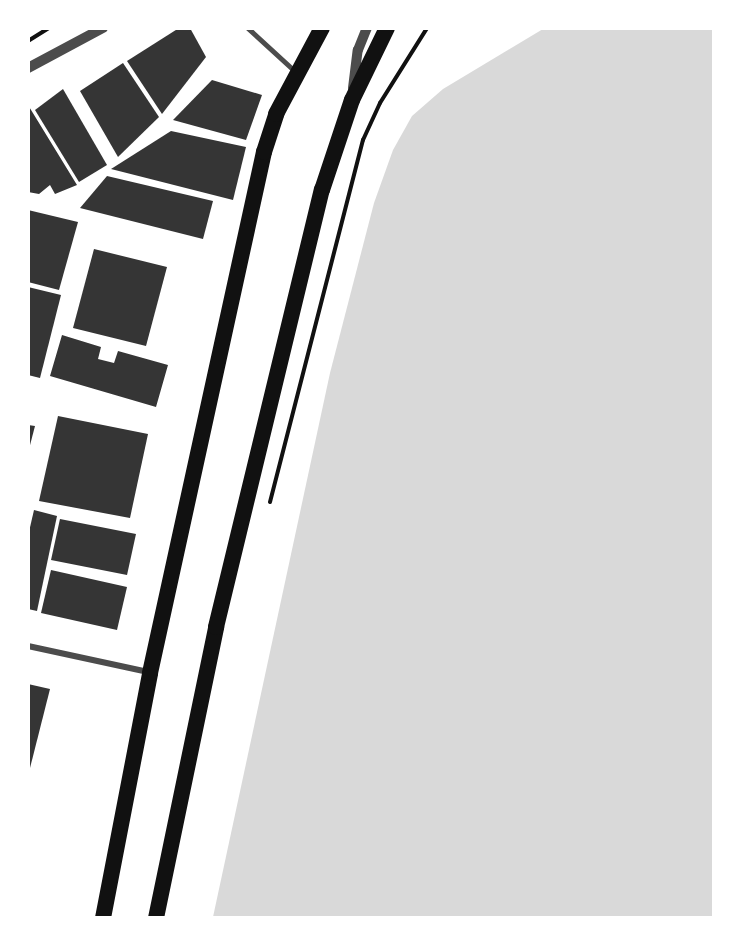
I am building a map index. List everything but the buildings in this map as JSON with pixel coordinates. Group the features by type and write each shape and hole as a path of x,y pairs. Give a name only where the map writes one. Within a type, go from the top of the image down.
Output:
{"highway":[{"path":"103,918 150,673 264,152 276,114 322,28"},
{"path":"156,918 245,501 322,190 352,100 387,28"}],"street":[{"path":"28,68 103,28"},
{"path":"352,100 355,64 367,28"},
{"path":"28,646 150,673"}],"lane":[{"path":"248,28 297,72"}],"path":[{"path":"28,41 49,28"},
{"path":"269,506 363,140 380,103 427,28"}],"shaded area":[{"path":"543,29 713,29 713,917 213,917 330,373 374,203 393,150 412,116 443,89"}]}
